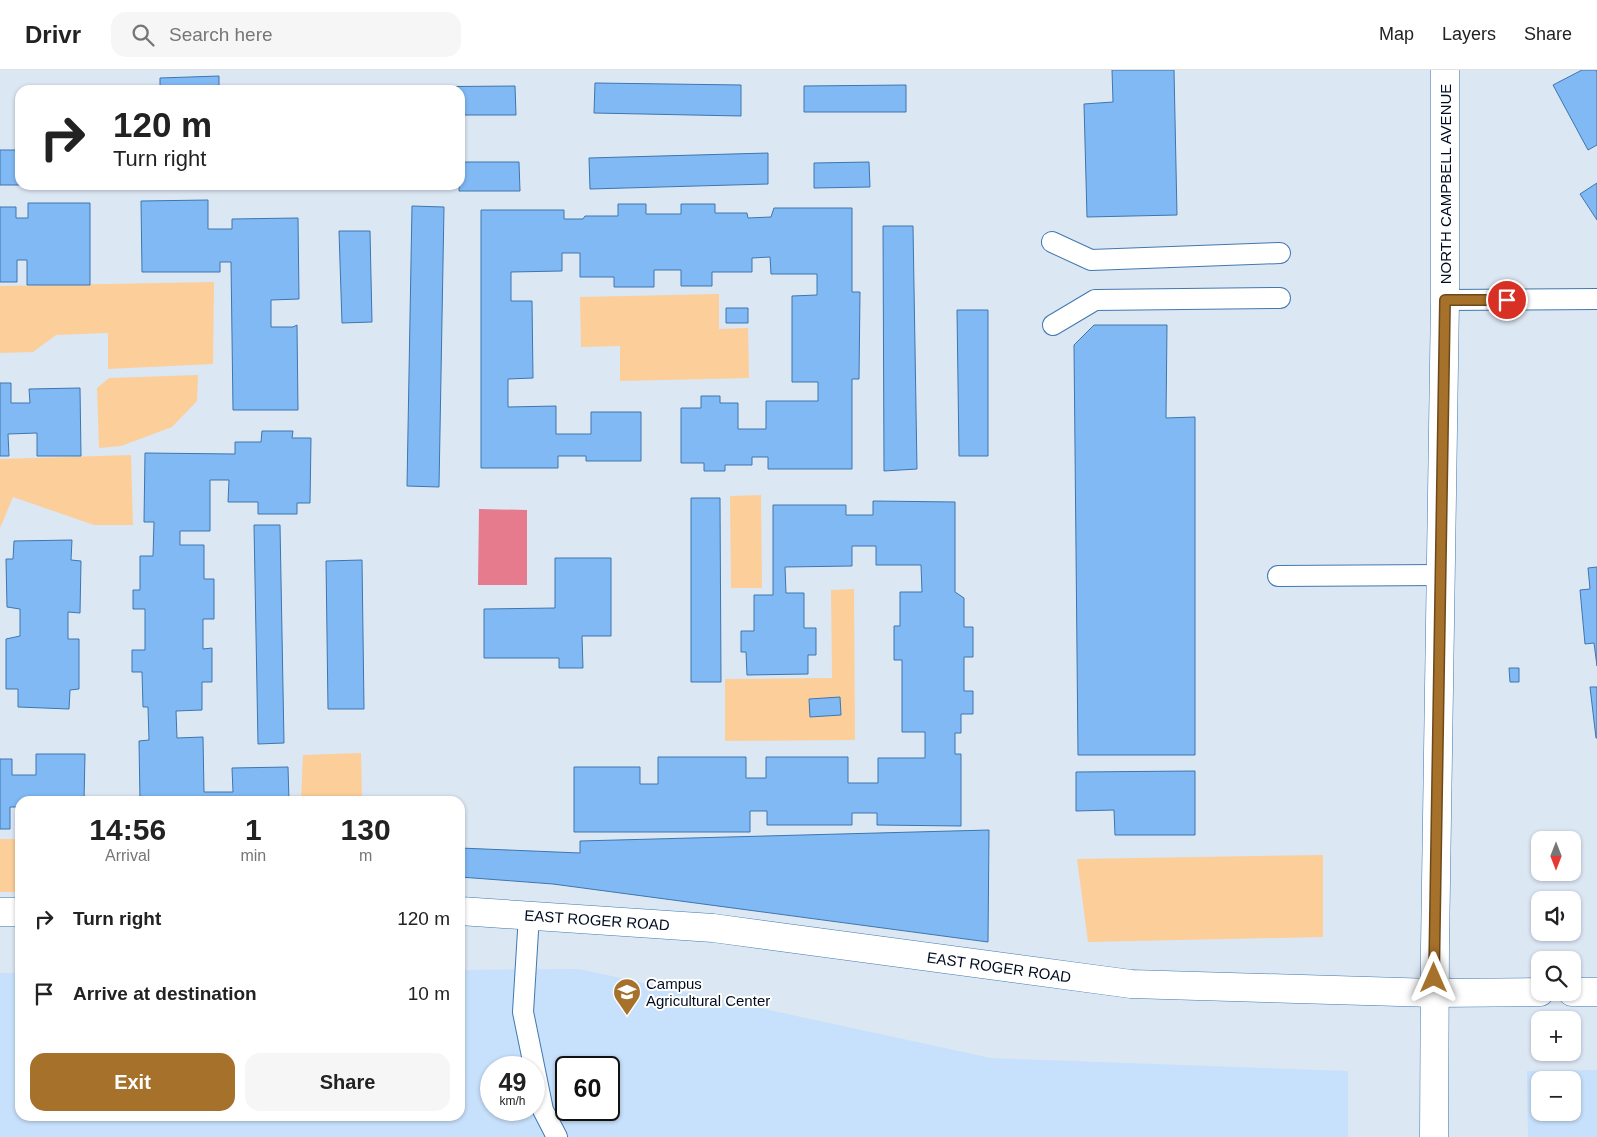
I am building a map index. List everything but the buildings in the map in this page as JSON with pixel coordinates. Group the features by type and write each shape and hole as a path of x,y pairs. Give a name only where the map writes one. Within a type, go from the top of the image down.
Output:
{"street":[{"name":"NORTH CAMPBELL AVENUE","path":"1434,1137 1434,993 1445,300 1445,70"},
{"name":"EAST ROGER ROAD","path":"465,911 713,928 1131,984 1434,993 1531,992"},
{"path":"0,912 15,912"},
{"path":"1581,992 1597,992"}],"lane":[{"path":"1052,242 1091,260 1280,253"},
{"path":"1053,325 1095,300 1280,298"},
{"path":"1445,300 1597,299"},
{"path":"1278,576 1441,575"},
{"path":"529,915 523,1012 543,1110 557,1137"}],"shaded area":[{"path":"214,282 213,364 108,369 108,333 56,335 33,352 0,353 0,286"},
{"path":"719,294 719,329 748,328 749,378 620,381 620,346 581,347 580,297"},
{"path":"198,375 197,401 172,427 121,446 99,448 97,388 109,378"},
{"path":"131,455 133,525 94,525 13,497 0,528 0,459"},
{"path":"761,495 762,588 731,588 730,496"},
{"path":"479,509 527,510 527,585 478,585"},
{"path":"854,589 855,740 725,741 725,679 832,678 831,590"},
{"path":"361,753 362,796 301,796 303,755"},
{"path":"0,839 15,839 15,892 0,892"},
{"path":"1323,855 1323,937 1088,942 1077,859"},
{"name":"Campus Agricultural Center","path":"579,969 991,1058 1348,1071 1348,1137 0,1137 0,973 15,973 15,1121 465,1121 465,970"},
{"path":"1597,1070 1597,1137 1528,1137 1527,1071"}],"place":[{"name":"Campus Agricultural Center","path":"627,1016"}],"route":[{"path":"1434,978 1445,300 1507,300"}]}
